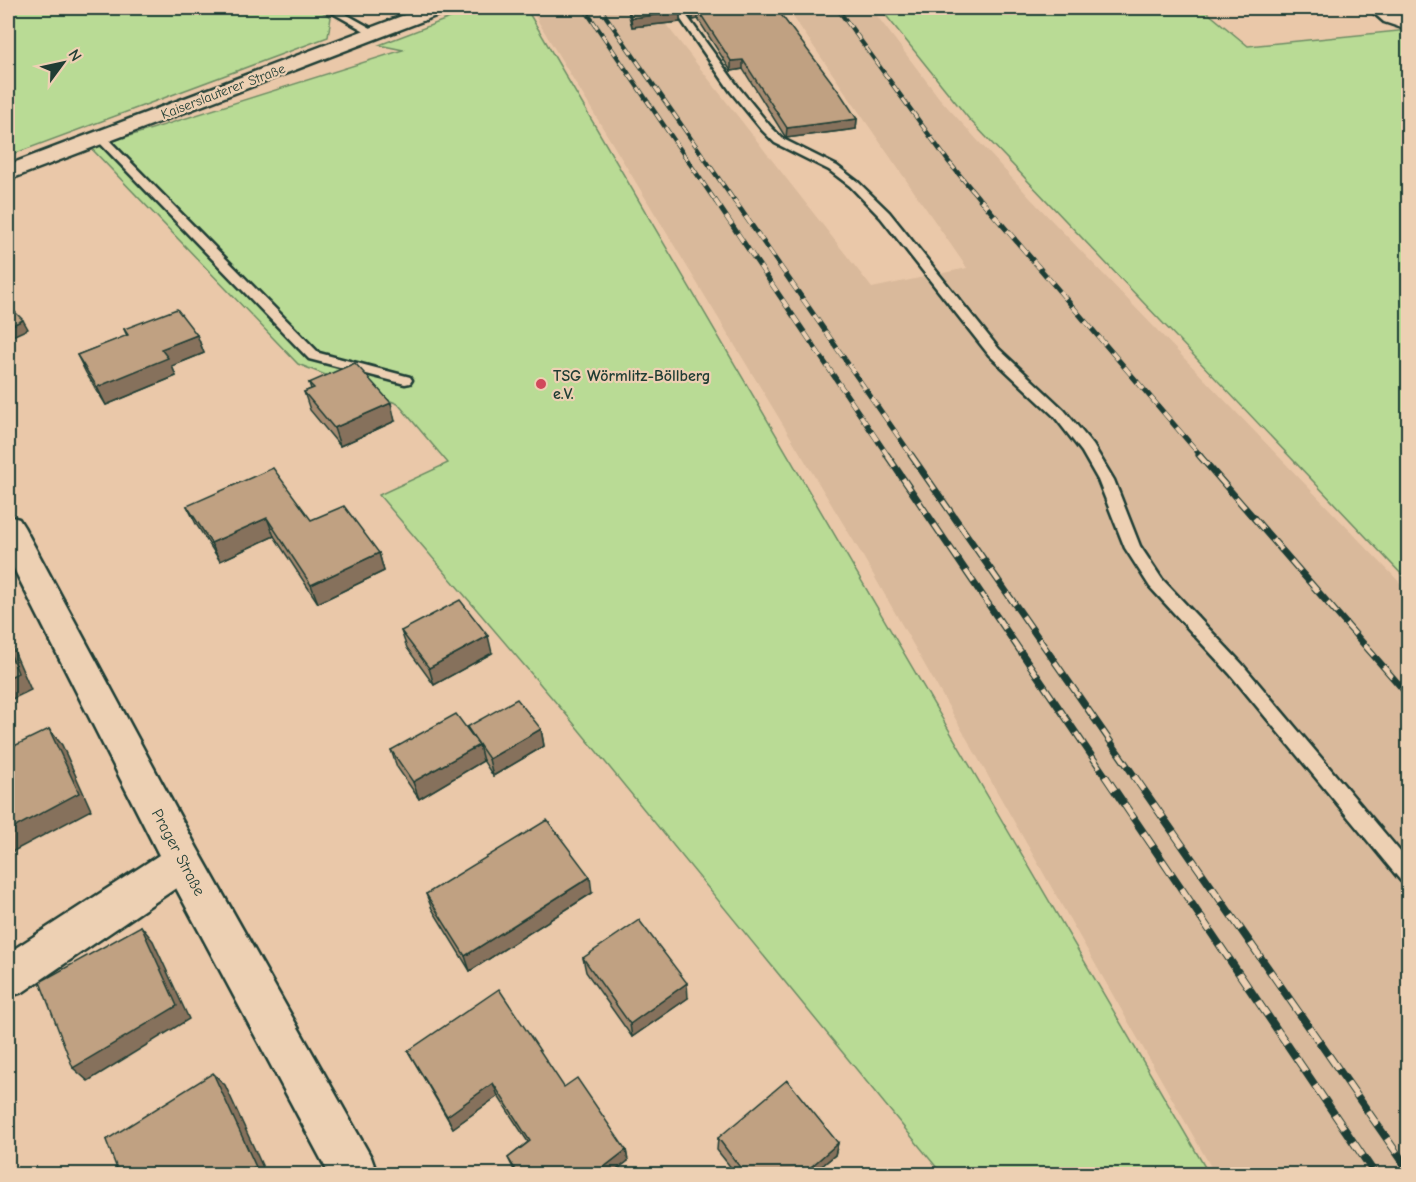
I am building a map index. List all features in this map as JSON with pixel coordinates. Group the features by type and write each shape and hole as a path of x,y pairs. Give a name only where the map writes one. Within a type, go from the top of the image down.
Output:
{"street":[{"name":"Kaiserslauterer Straße","path":"8,173 439,8"},
{"path":"1377,8 1391,18 1408,24"},
{"name":"Prager Straße","path":"8,527 183,861 354,1174"},
{"path":"8,977 183,861"}],"lane":[{"path":"330,8 374,32"},
{"path":"677,8 735,90 766,128 779,141 833,168 854,184 906,241 968,323 994,352 1059,413 1088,449 1106,480 1133,548 1156,583 1236,669 1408,875"},
{"path":"100,138 314,356 405,380"}],"shaded area":[{"path":"530,8 653,8 872,288 967,268 787,8 871,8 940,99 1031,199 1408,591 1408,1174 1215,1174 861,553"}],"green space":[{"path":"8,8 315,8 331,17 328,37 8,156"},
{"path":"476,8 526,8 1209,1174 942,1174 570,719 379,495 448,463 398,404 298,364 91,148 403,50 379,45"},
{"path":"880,8 1202,8 1248,46 1408,30 1408,581 969,119"}],"building":[{"path":"629,8 676,8 680,12 631,18"},
{"path":"690,8 776,8 857,119 787,128 743,60 731,61 698,10 693,11"},
{"path":"8,305 23,320 8,327"},
{"path":"177,309 197,335 161,349 168,358 97,387 77,355 128,335 124,329"},
{"path":"355,363 391,403 334,428 304,392 314,388 309,383"},
{"path":"273,468 311,520 344,506 379,553 311,585 267,518 211,543 187,506"},
{"path":"460,600 488,636 429,668 401,631"},
{"path":"8,648 18,673 8,678"},
{"path":"517,699 541,729 489,759 467,727"},
{"path":"456,714 479,745 413,782 391,750"},
{"path":"49,729 79,793 8,831 8,749"},
{"path":"547,820 590,877 465,956 426,894"},
{"path":"639,920 687,983 630,1024 583,958"},
{"path":"141,926 177,1006 73,1068 40,982"},
{"path":"499,989 564,1087 577,1078 626,1150 595,1174 518,1174 508,1158 530,1141 493,1083 447,1116 408,1051"},
{"path":"213,1073 256,1167 245,1174 119,1174 106,1140"},
{"path":"787,1080 838,1143 803,1174 745,1174 718,1138"}],"railway":[{"path":"584,8 716,202"},
{"path":"600,8 735,202"},
{"path":"837,8 948,161 982,202"},
{"path":"715,200 888,456"},
{"path":"734,200 912,456"},
{"path":"981,200 1201,456"},
{"path":"887,455 1106,777"},
{"path":"911,455 1135,777"},
{"path":"1199,455 1408,695"},
{"path":"1105,776 1375,1174"},
{"path":"1134,776 1408,1169"}],"place":[{"name":"TSG Wörmlitz-Böllberg e.V.","path":"541,384"}]}
